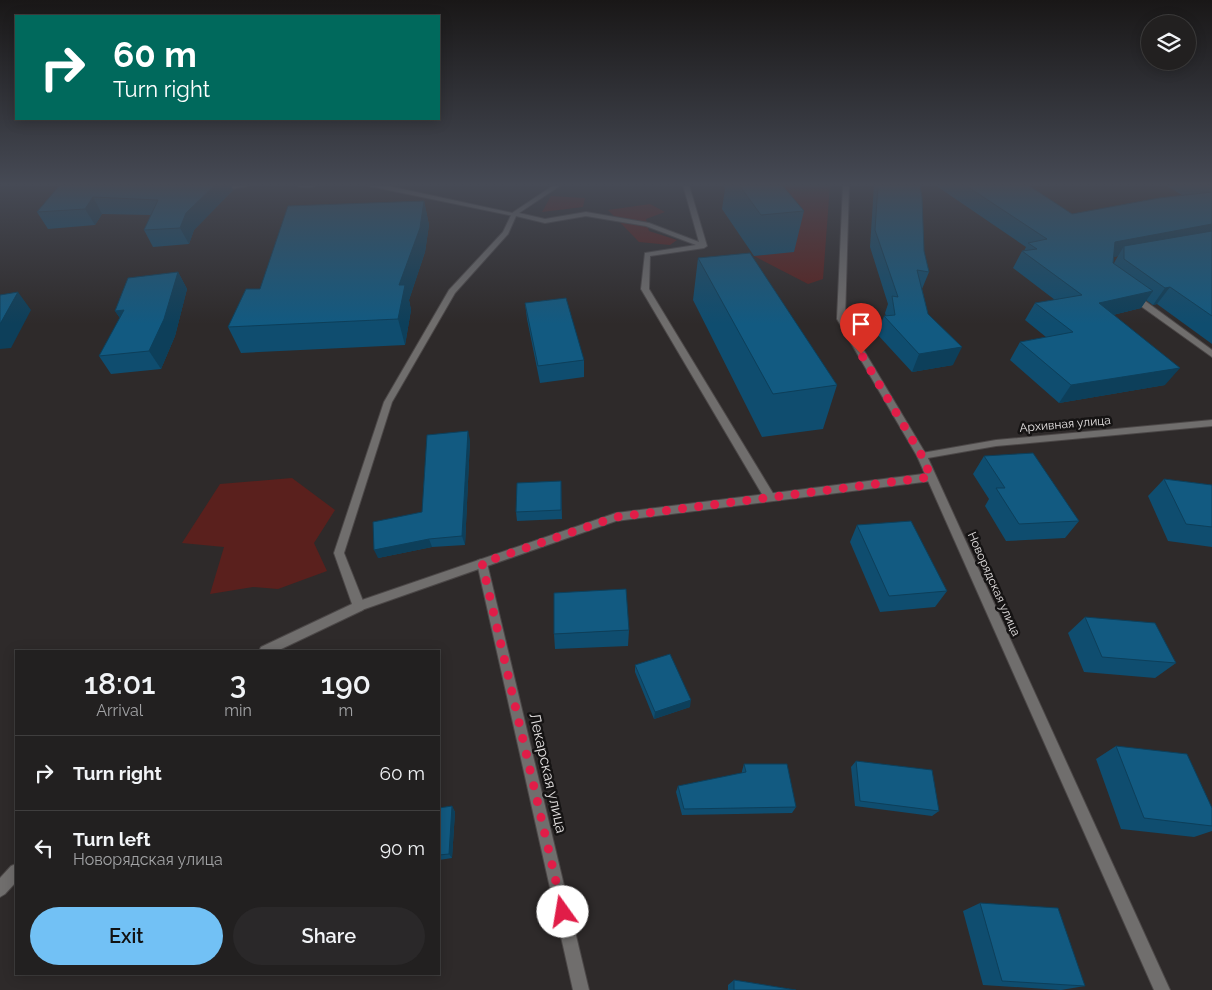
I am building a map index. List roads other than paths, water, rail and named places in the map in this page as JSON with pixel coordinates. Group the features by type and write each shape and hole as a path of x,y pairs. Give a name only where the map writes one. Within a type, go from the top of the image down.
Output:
{"street":[{"path":"359,606 339,554 388,402 452,292 507,231"},
{"path":"666,231 704,246"},
{"path":"700,231 704,246"},
{"name":"Новорядская улица","path":"844,231 841,319 922,456 1162,990"},
{"path":"704,246 647,254 645,289 770,498"},
{"path":"1123,289 1212,354"},
{"name":"Архивная улица","path":"922,456 996,443 1212,423"},
{"path":"267,650 359,606 616,517 931,477"},
{"name":"Лекарская улица","path":"482,563 581,990"},
{"path":"0,889 15,872"}]}
